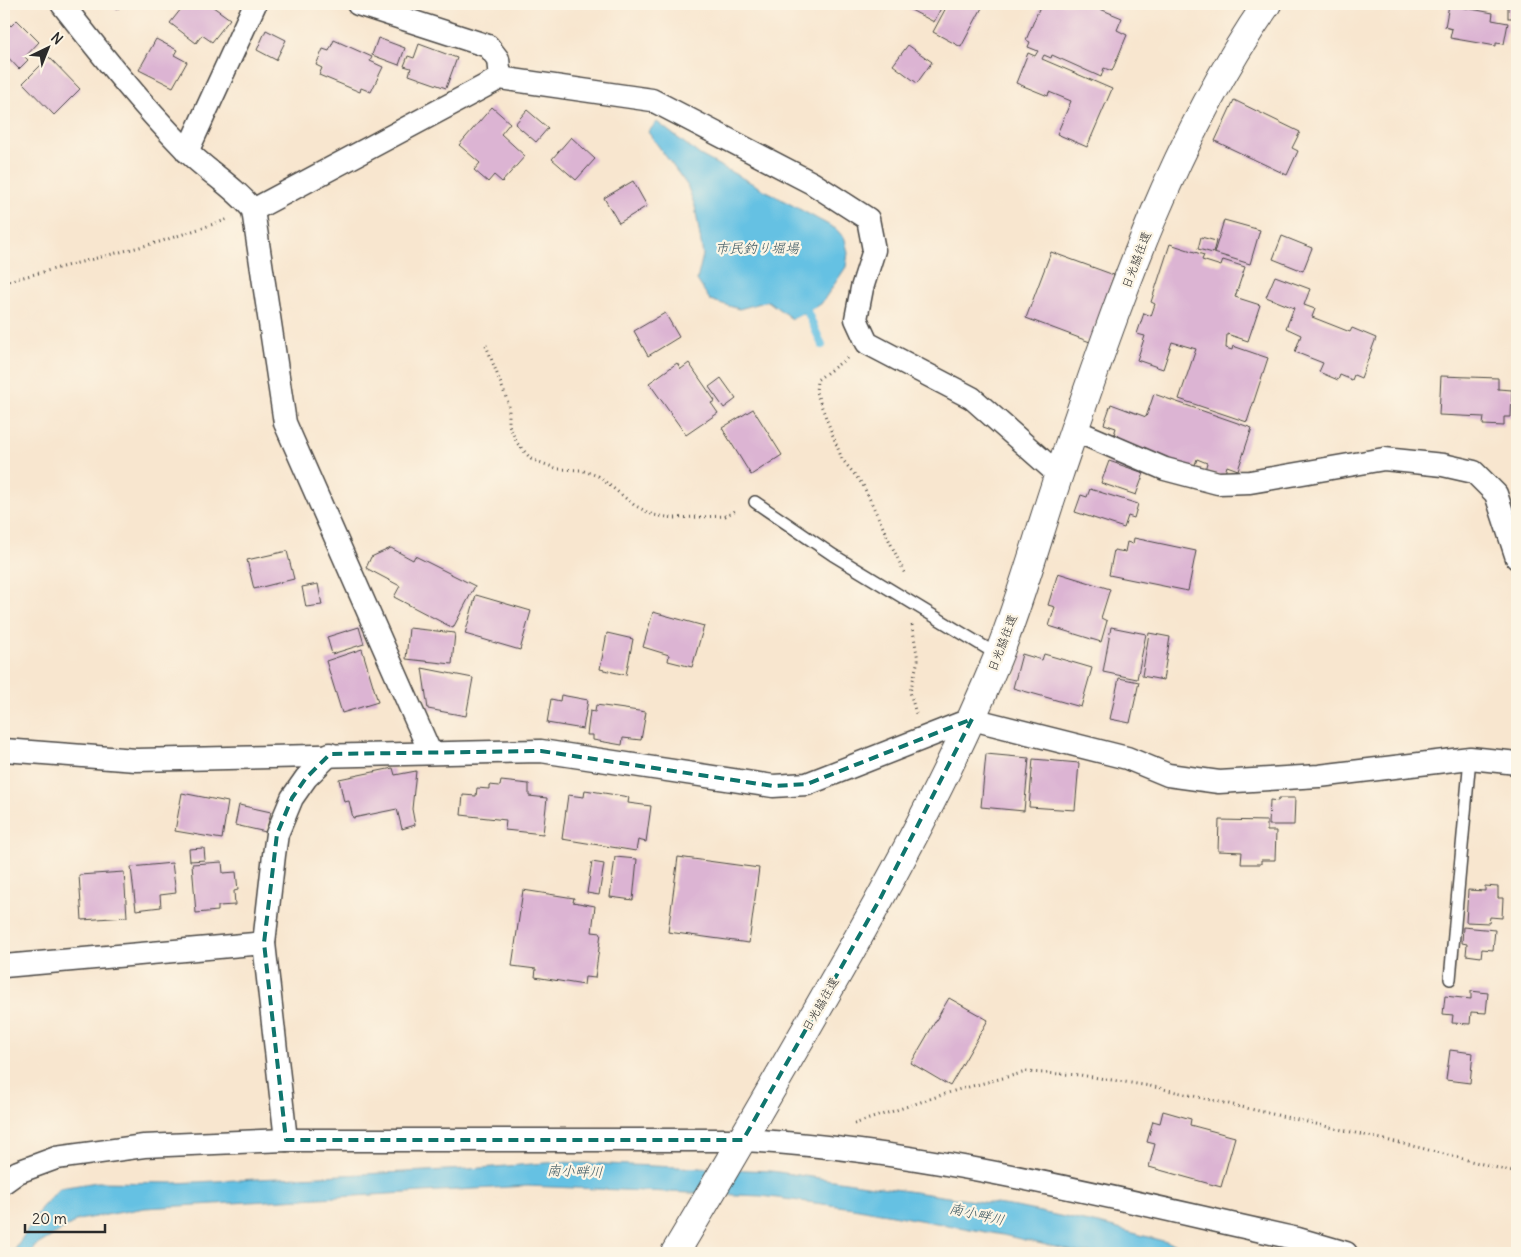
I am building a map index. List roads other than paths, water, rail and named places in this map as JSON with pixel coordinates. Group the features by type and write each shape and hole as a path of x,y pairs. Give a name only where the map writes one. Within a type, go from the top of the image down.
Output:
{"highway":[{"name":"日光脇往還","path":"675,1253 737,1150 880,899 937,792 972,719 998,655 1074,430 1138,252 1208,98 1242,39 1266,4"}],"street":[{"path":"62,4 137,100 187,152 244,199 253,210 285,423 430,752"},
{"path":"187,152 255,4"},
{"path":"358,4 488,46 498,59 500,78"},
{"path":"253,210 500,78 652,100 812,183 868,219 874,250 862,288 856,318 867,343 972,398 1059,475"},
{"path":"1074,430 1165,469 1218,483 1250,482 1384,460 1443,465 1474,472 1496,494 1517,558"},
{"path":"4,750 136,760 330,754 541,751 773,786 807,784 972,719 1127,758 1168,775 1220,782 1319,776 1470,758 1517,763"},
{"path":"286,1140 264,943 277,834 292,798 306,778 330,754"},
{"path":"4,966 264,943"},
{"path":"4,1182 18,1172 56,1158 144,1146 286,1140 737,1150 808,1143 973,1168 1298,1239 1346,1253"}],"lane":[{"path":"755,502 833,555 998,655"},
{"path":"1450,979 1470,758"}],"water":[{"name":"市民釣り堀場","path":"657,122 700,155 836,229 845,239 848,253 846,267 821,304 792,319 768,301 739,309 710,300 697,280 703,255 695,206 687,185 648,132"},
{"name":"南小畔川","path":"559,1162 771,1171 1016,1207 1103,1225 1208,1253 1081,1253 1003,1235 853,1208 762,1196 527,1186 145,1208 78,1220 34,1247 32,1253 13,1253 41,1208 60,1188 97,1182 174,1183 468,1169"}],"waterway":[{"path":"807,311 822,345"}]}
